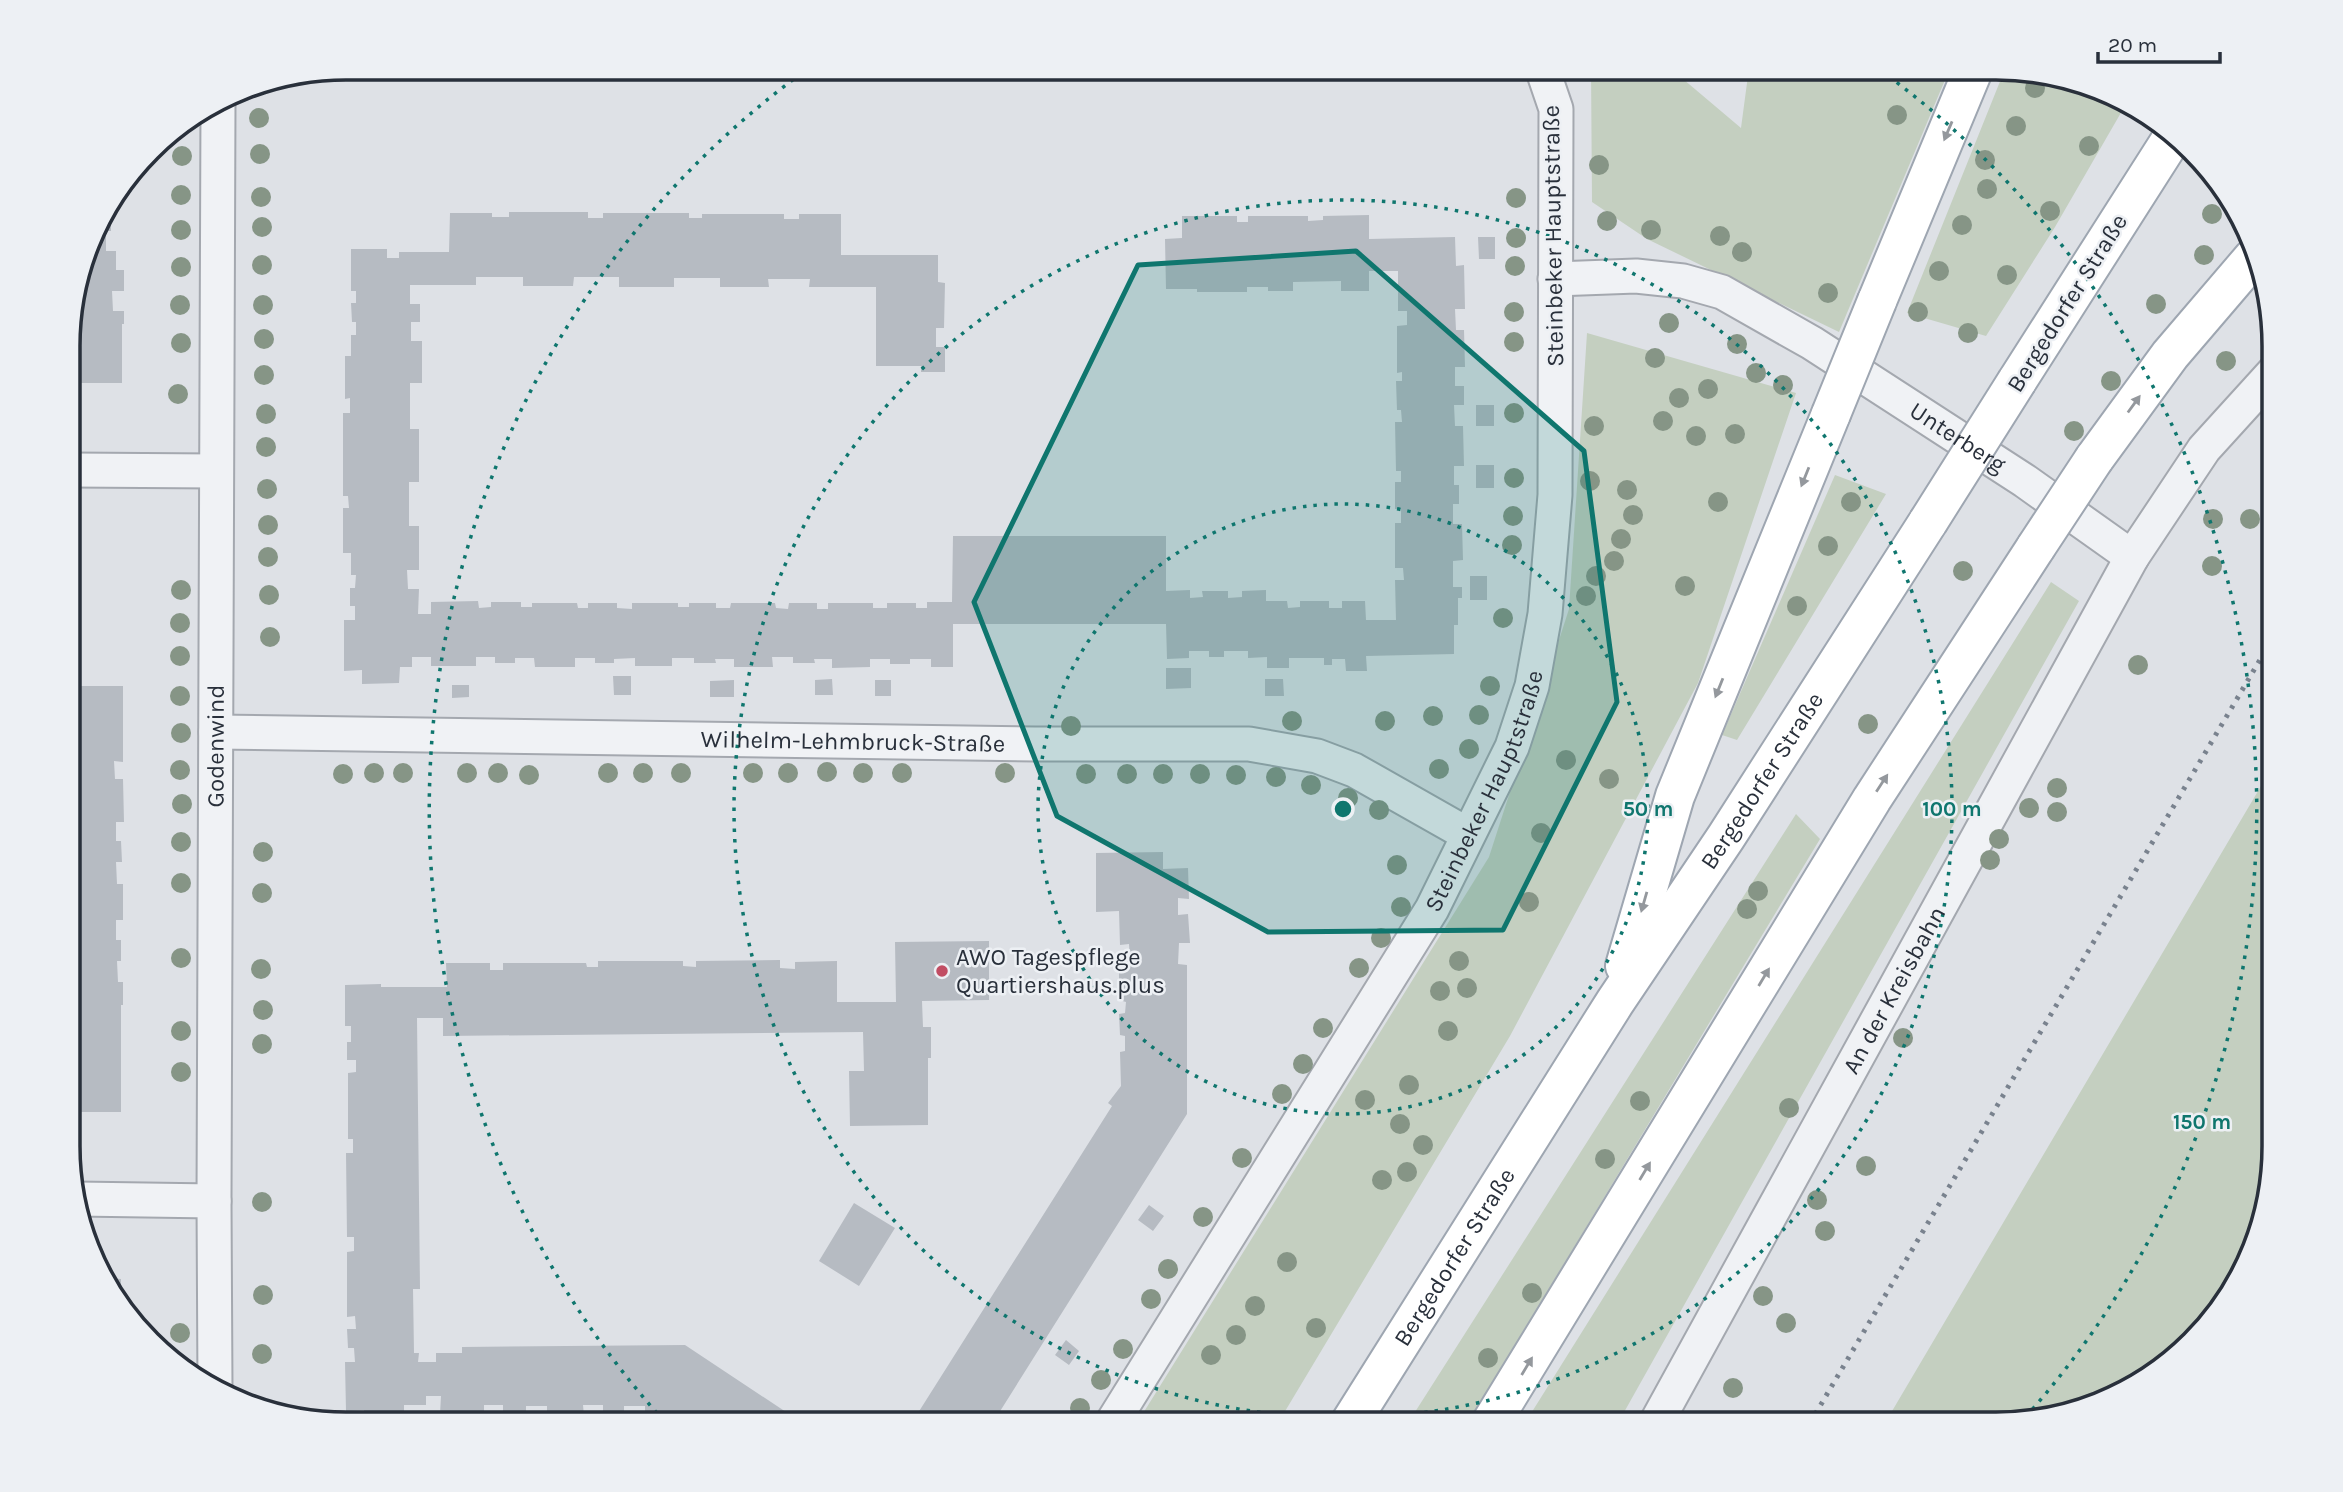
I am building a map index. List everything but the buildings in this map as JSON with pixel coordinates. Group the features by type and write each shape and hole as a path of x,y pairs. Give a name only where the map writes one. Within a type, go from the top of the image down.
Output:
{"main road":[{"path":"1615,1002 1675,796 1969,80"},
{"name":"Bergedorfer Straße","path":"1357,1412 1615,1002 1726,837 2168,144"},
{"path":"1498,1412 1872,799 2036,547 2094,459 2170,355 2249,263"}],"street":[{"name":"Steinbeker Hauptstraße","path":"1119,1412 1432,909 1512,747 1532,686 1545,614 1555,495 1556,109 1546,80"},
{"name":"Godenwind","path":"215,1377 218,114"},
{"name":"Unterberg","path":"1555,279 1636,276 1683,281 1722,292 1834,358 2025,481 2132,557"},
{"path":"2132,557 2204,449 2262,385"},
{"path":"80,470 216,471"},
{"name":"An der Kreisbahn","path":"1662,1412 2132,557"},
{"name":"Wilhelm-Lehmbruck-Straße","path":"216,732 1035,744 1249,744 1317,756 1354,770 1467,834"},
{"path":"87,1199 214,1201"}],"highlighted area":[{"path":"1356,251 1584,451 1617,702 1503,930 1268,932 1057,816 974,602 1138,265"}],"green space":[{"path":"1591,80 1684,80 1741,128 1747,80 1945,80 1839,332 1647,239 1592,202"},
{"path":"2000,80 2065,90 2121,112 2055,227 1986,336 1907,313"},
{"path":"1587,333 1796,393 1698,683 1510,1036 1285,1412 1144,1412 1489,857 1569,609"},
{"path":"1835,475 1886,494 1737,740 1722,735"},
{"path":"2051,582 2079,601 1624,1412 1532,1412"},
{"path":"2262,784 2262,1163 2248,1231 2227,1278 2185,1334 2144,1367 2098,1391 2065,1402 2014,1411 1891,1412"},
{"path":"1796,814 1820,839 1490,1387 1473,1412 1415,1412"}],"railway":[{"path":"1816,1412 2262,656"}],"place":[{"name":"AWO Tagespflege Quartiershaus.plus","path":"942,971"}]}
